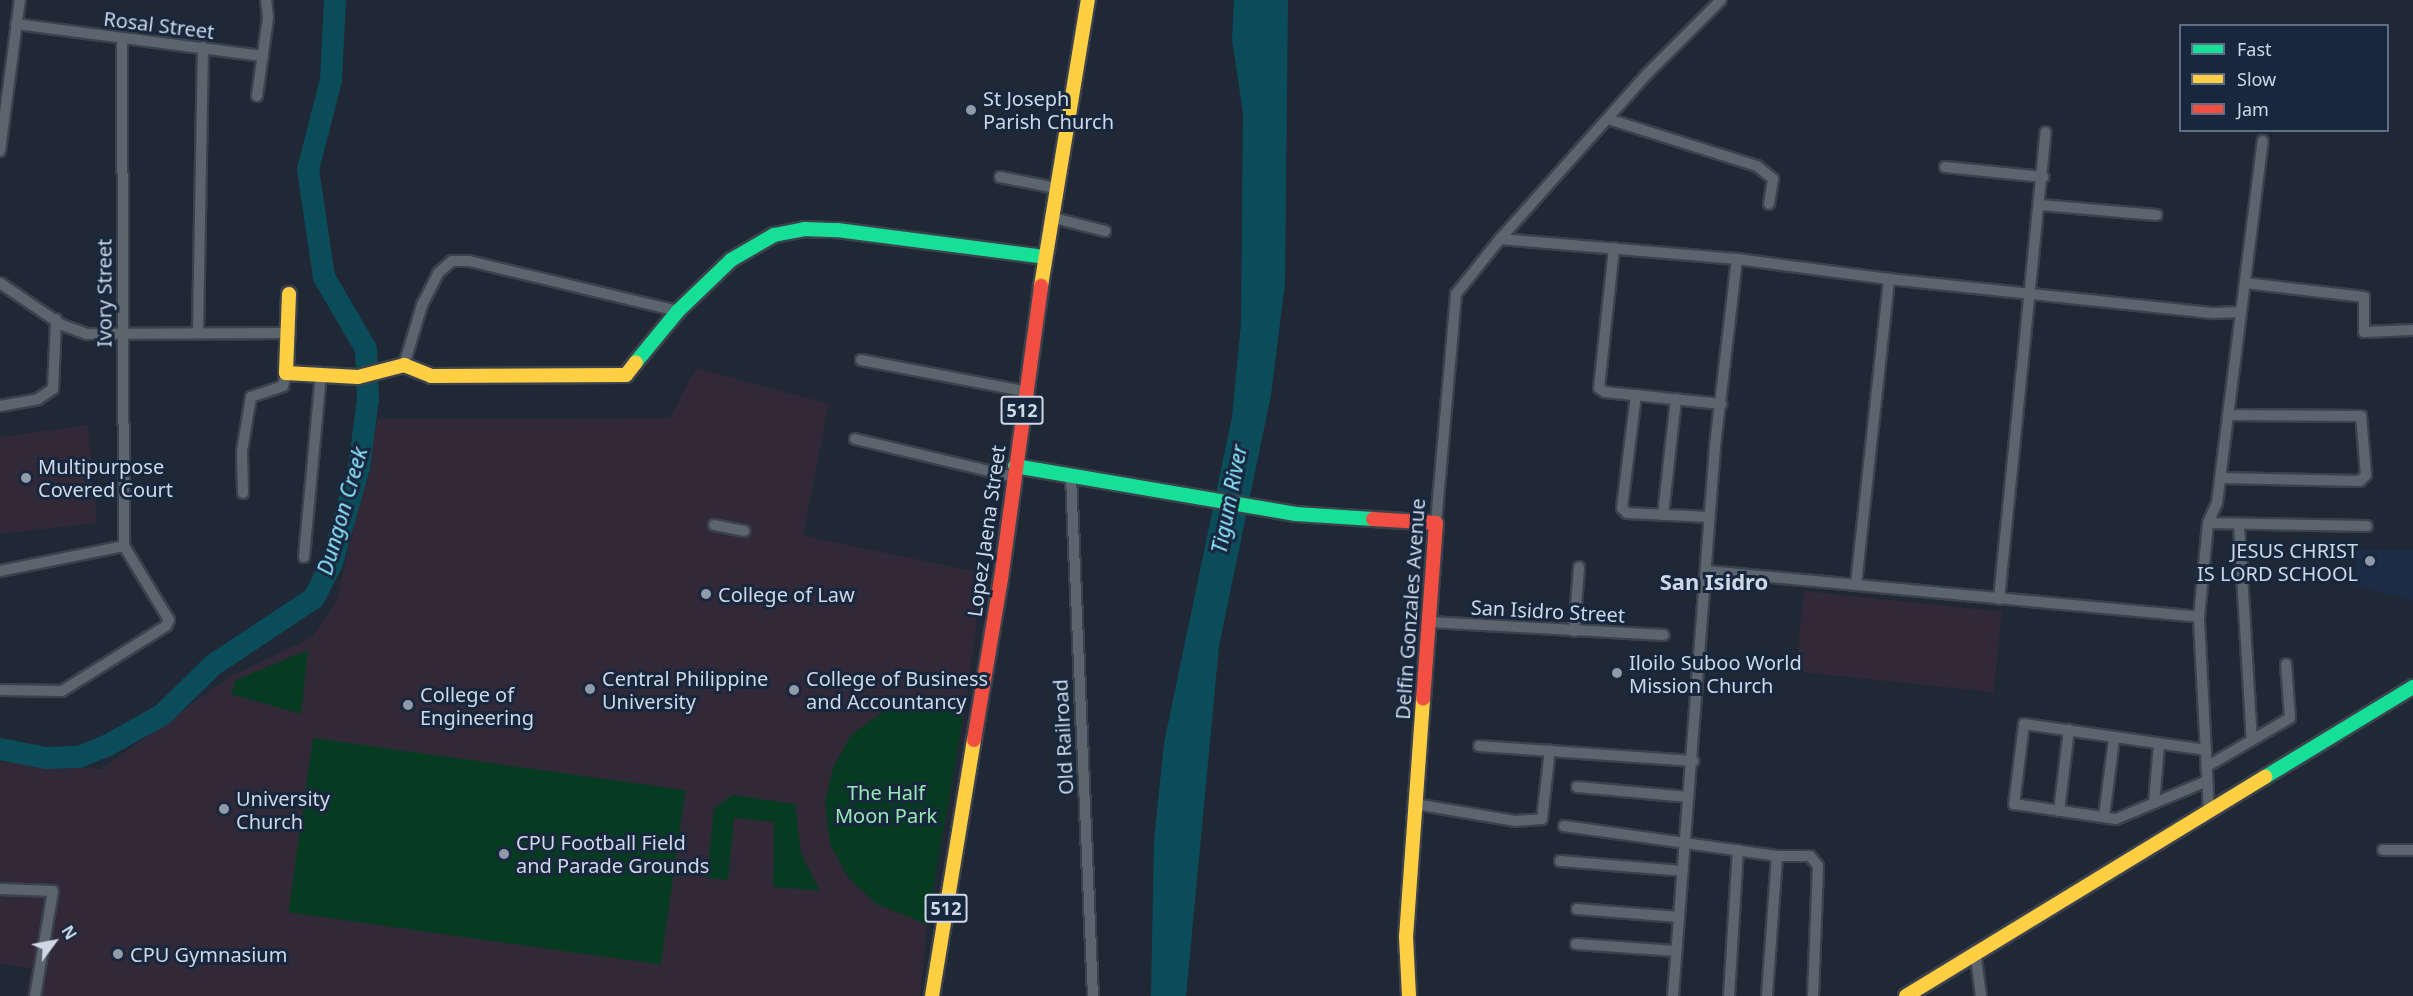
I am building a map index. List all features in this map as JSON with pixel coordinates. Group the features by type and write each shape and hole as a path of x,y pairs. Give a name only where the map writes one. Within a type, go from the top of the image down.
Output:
{"street":[{"path":"0,151 20,0"},
{"path":"257,96 268,18 266,0"},
{"name":"Lopez Jaena Street","path":"932,996 1001,579 1024,391 1050,217 1088,0"},
{"name":"Delfin Gonzales Avenue","path":"1409,996 1406,937 1436,522 1456,294 1500,239 1608,119 1721,0"},
{"name":"Rosal Street","path":"16,24 122,40 203,47 263,56"},
{"name":"Ivory Street","path":"122,40 124,546"},
{"path":"198,332 203,47"},
{"path":"1608,119 1757,166 1773,179 1769,204"},
{"path":"1999,599 2046,132"},
{"path":"2209,811 2199,617 2208,523 2217,502 2263,141"},
{"path":"1945,167 2043,177"},
{"path":"1000,177 1056,188"},
{"path":"2040,204 2157,215"},
{"path":"1050,217 1105,231"},
{"path":"286,373 321,373 358,377 385,372 404,365 431,376 626,375 634,370 678,311 731,260 774,236 804,230 837,230 1044,257"},
{"path":"1500,239 1737,259 2031,295 2214,313 2241,312"},
{"path":"1614,248 1599,388 1605,392 1721,404"},
{"path":"1673,996 1693,761 1708,517 1737,259"},
{"path":"404,365 422,305 438,273 452,261 469,261 678,311"},
{"path":"1856,584 1889,279"},
{"path":"2245,282 2364,297 2364,332 2413,330"},
{"path":"0,283 56,320 87,334 285,333"},
{"path":"243,493 242,451 251,397 283,387 286,373 285,333 289,294"},
{"path":"0,406 38,399 53,389 56,320"},
{"path":"861,360 1024,391"},
{"path":"304,557 321,373"},
{"path":"1636,395 1622,508 1627,513 1708,517"},
{"path":"1663,515 1676,399"},
{"path":"2220,478 2360,481 2366,475 2361,416 2228,415"},
{"path":"855,439 1014,472 1071,476 1296,514 1436,522"},
{"name":"Old Railroad","path":"1071,476 1093,996"},
{"path":"2208,523 2367,526"},
{"path":"2239,524 2252,740"},
{"path":"714,525 744,531"},
{"path":"0,572 124,546 169,620 166,626 62,691 0,690"},
{"path":"1574,631 1579,567"},
{"path":"1706,571 2199,617"},
{"name":"San Isidro Street","path":"1430,622 1664,635"},
{"path":"2206,767 2290,718 2286,664"},
{"path":"1907,996 1975,951 2413,687"},
{"path":"2206,750 2114,739 2024,724 2014,804 2116,819 2207,781"},
{"path":"2059,811 2069,730"},
{"path":"2104,817 2114,739"},
{"path":"2154,802 2159,745"},
{"path":"1479,746 1693,761"},
{"path":"1415,804 1515,821 1542,819 1550,750"},
{"path":"1576,788 1689,797"},
{"path":"1564,826 1777,856 1810,856 1818,866 1813,996"},
{"path":"1729,996 1738,850"},
{"path":"2383,850 2413,850"},
{"path":"1767,996 1777,856"},
{"path":"1560,861 1683,871"},
{"path":"0,889 53,891 35,996"},
{"path":"1577,909 1679,917"},
{"path":"1576,944 1676,951"},
{"path":"1975,951 1982,996"}],"shaded area":[{"name":"Central Philippine University","path":"696,368 829,404 803,536 983,573 966,703 927,924 920,996 26,996 31,968 0,964 0,762 102,769 231,676 311,638 337,600 378,419 670,418"},
{"path":"88,425 97,523 0,534 0,437"},
{"path":"2357,550 2413,550 2413,601 2355,586"},
{"path":"1804,591 2002,612 1993,692 1796,672"}],"green space":[{"path":"308,650 301,714 231,694 236,680"},
{"name":"The Half Moon Park","path":"928,695 945,701 963,718 927,924 876,904 847,876 830,844 825,802 834,765 852,734 894,704"},
{"name":"CPU Football Field and Parade Grounds","path":"313,738 685,790 661,965 289,912"},
{"path":"733,795 795,804 801,853 820,891 773,887 774,822 734,818 728,880 707,878 714,808"}],"water":[{"name":"Tigum River","path":"1234,0 1288,0 1285,283 1271,395 1219,646 1186,996 1151,996 1154,840 1164,743 1232,417 1241,324 1243,113 1232,39"}],"waterway":[{"name":"Dungon Creek","path":"0,749 46,758 79,757 108,745 162,715 213,665 314,598 332,563 359,467 368,399 366,349 324,277 308,170 331,80 335,0"}],"traffic: fast":[{"path":"636,362 678,311 731,260 774,235 804,229 837,230 1044,257"},
{"path":"1015,466 1296,514 1373,519"},
{"path":"2265,777 2413,687"}],"traffic: slow":[{"path":"1041,286 1088,0"},
{"path":"289,294 286,373 358,377 404,365 431,376 626,375 636,362"},
{"path":"1409,996 1406,937 1423,699"},
{"path":"932,996 974,740"},
{"path":"1906,996 2265,777"}],"traffic: jam":[{"path":"974,740 1001,579 1041,286"},
{"path":"1373,519 1436,523 1423,699"}],"place":[{"name":"St Joseph Parish Church","path":"971,110"},
{"name":"Multipurpose Covered Court","path":"26,478"},
{"name":"JESUS CHRIST IS LORD SCHOOL","path":"2370,561"},
{"name":"College of Law","path":"706,594"},
{"name":"Iloilo Suboo World Mission Church","path":"1617,673"},
{"name":"Central Philippine University","path":"590,689"},
{"name":"College of Business and Accountancy","path":"794,690"},
{"name":"College of Engineering","path":"408,705"},
{"name":"University Church","path":"224,809"},
{"name":"CPU Football Field and Parade Grounds","path":"504,854"},
{"name":"CPU Gymnasium","path":"118,954"}],"district":[{"name":"San Isidro","path":"1714,582"}]}
